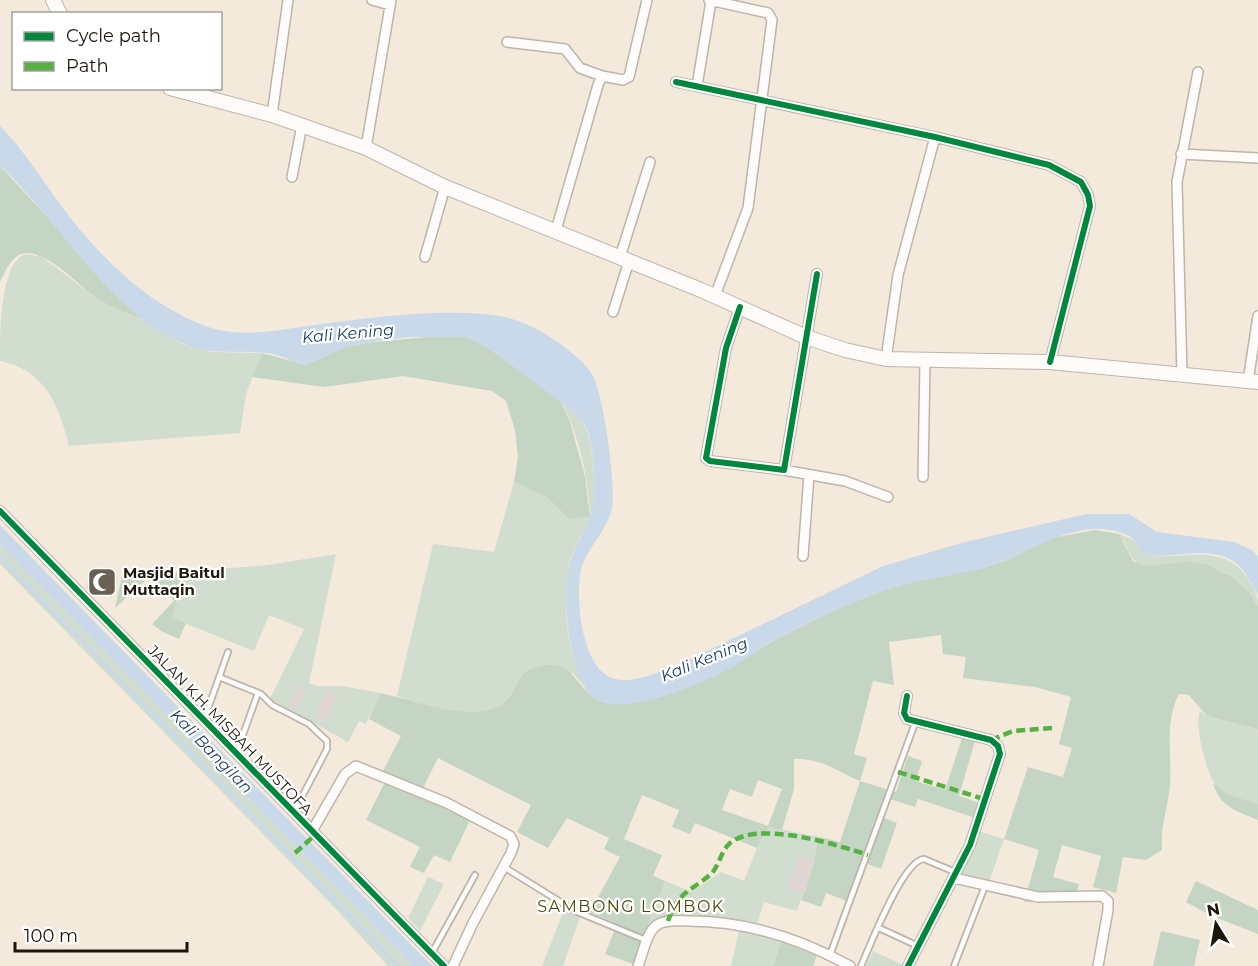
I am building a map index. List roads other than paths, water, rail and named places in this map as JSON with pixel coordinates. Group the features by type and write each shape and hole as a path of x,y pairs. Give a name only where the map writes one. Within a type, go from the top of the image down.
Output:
{"main road":[{"path":"178,90 272,115 366,148 444,187 716,296 806,337 845,350 886,359 925,362 990,359 1050,362 1253,381"}],"street":[{"path":"272,115 288,0"},
{"path":"366,148 391,3 372,0"},
{"path":"507,42 565,49 580,68 623,80 629,76 647,0"},
{"path":"697,86 710,0 770,15 771,32 760,100 748,208 716,296"},
{"path":"1182,374 1176,218 1181,154 1198,72"},
{"path":"556,230 602,76"},
{"path":"676,82 935,136 1049,165 1073,176 1089,195 1090,206 1050,362"},
{"path":"292,177 302,125"},
{"path":"886,359 898,275 935,136"},
{"path":"1181,154 1258,158"},
{"path":"613,312 624,259 650,162"},
{"path":"425,257 444,187"},
{"path":"784,470 817,274"},
{"path":"740,307 726,348 706,458 710,461 784,470 845,481 888,497"},
{"path":"1253,381 1258,316"},
{"path":"922,477 925,362"},
{"path":"803,556 809,475"},
{"name":"JALAN K.H. MISBAH MUSTOFA","path":"0,511 444,966"},
{"path":"907,696 905,716 915,723 991,740 1000,750 987,800 955,875 908,966"},
{"path":"312,831 345,774 352,767 361,766 481,819 510,836 513,848 453,966"},
{"path":"955,875 985,886 1038,897 1076,895 1106,898 1108,909 1098,966"},
{"path":"638,966 654,928 661,923 715,921 790,939 830,955 850,966"}],"lane":[{"path":"204,720 228,652"},
{"path":"219,677 258,693 272,705 312,726 328,743 294,813"},
{"path":"236,754 258,693"},
{"path":"830,955 915,723"},
{"path":"861,966 900,884 916,860 928,860 955,875"},
{"path":"504,867 575,911 648,941"},
{"path":"432,953 475,875"},
{"path":"954,966 985,886"},
{"path":"879,928 918,946"}],"water":[{"name":"Kali Kening","path":"0,126 24,154 74,223 105,258 140,289 179,314 200,324 213,329 240,333 430,313 500,316 522,322 554,339 581,361 594,378 602,404 611,462 613,496 607,523 582,566 580,612 583,630 594,662 603,673 615,679 639,678 678,665 883,566 965,542 1086,514 1129,514 1157,532 1234,542 1252,550 1258,556 1258,595 1243,570 1227,558 1205,553 1147,555 1129,536 1111,530 1093,529 1074,532 987,567 907,584 853,602 786,634 715,676 681,691 640,702 606,703 594,698 585,687 578,672 569,634 567,577 572,557 590,517 594,498 593,459 589,436 586,427 571,410 490,349 466,337 409,337 366,343 345,347 306,365 272,354 203,350 182,343 156,329 131,310 107,287 21,187 0,166"},
{"name":"Kali Bangilan","path":"0,525 433,966 413,966 0,545"}],"waterway":[{"name":"Kali Bangilan","path":"0,557 398,966"}],"place":[{"name":"Masjid Baitul Muttaqin","path":"102,582"}],"district":[{"name":"SAMBONG LOMBOK","path":"631,906"}]}
